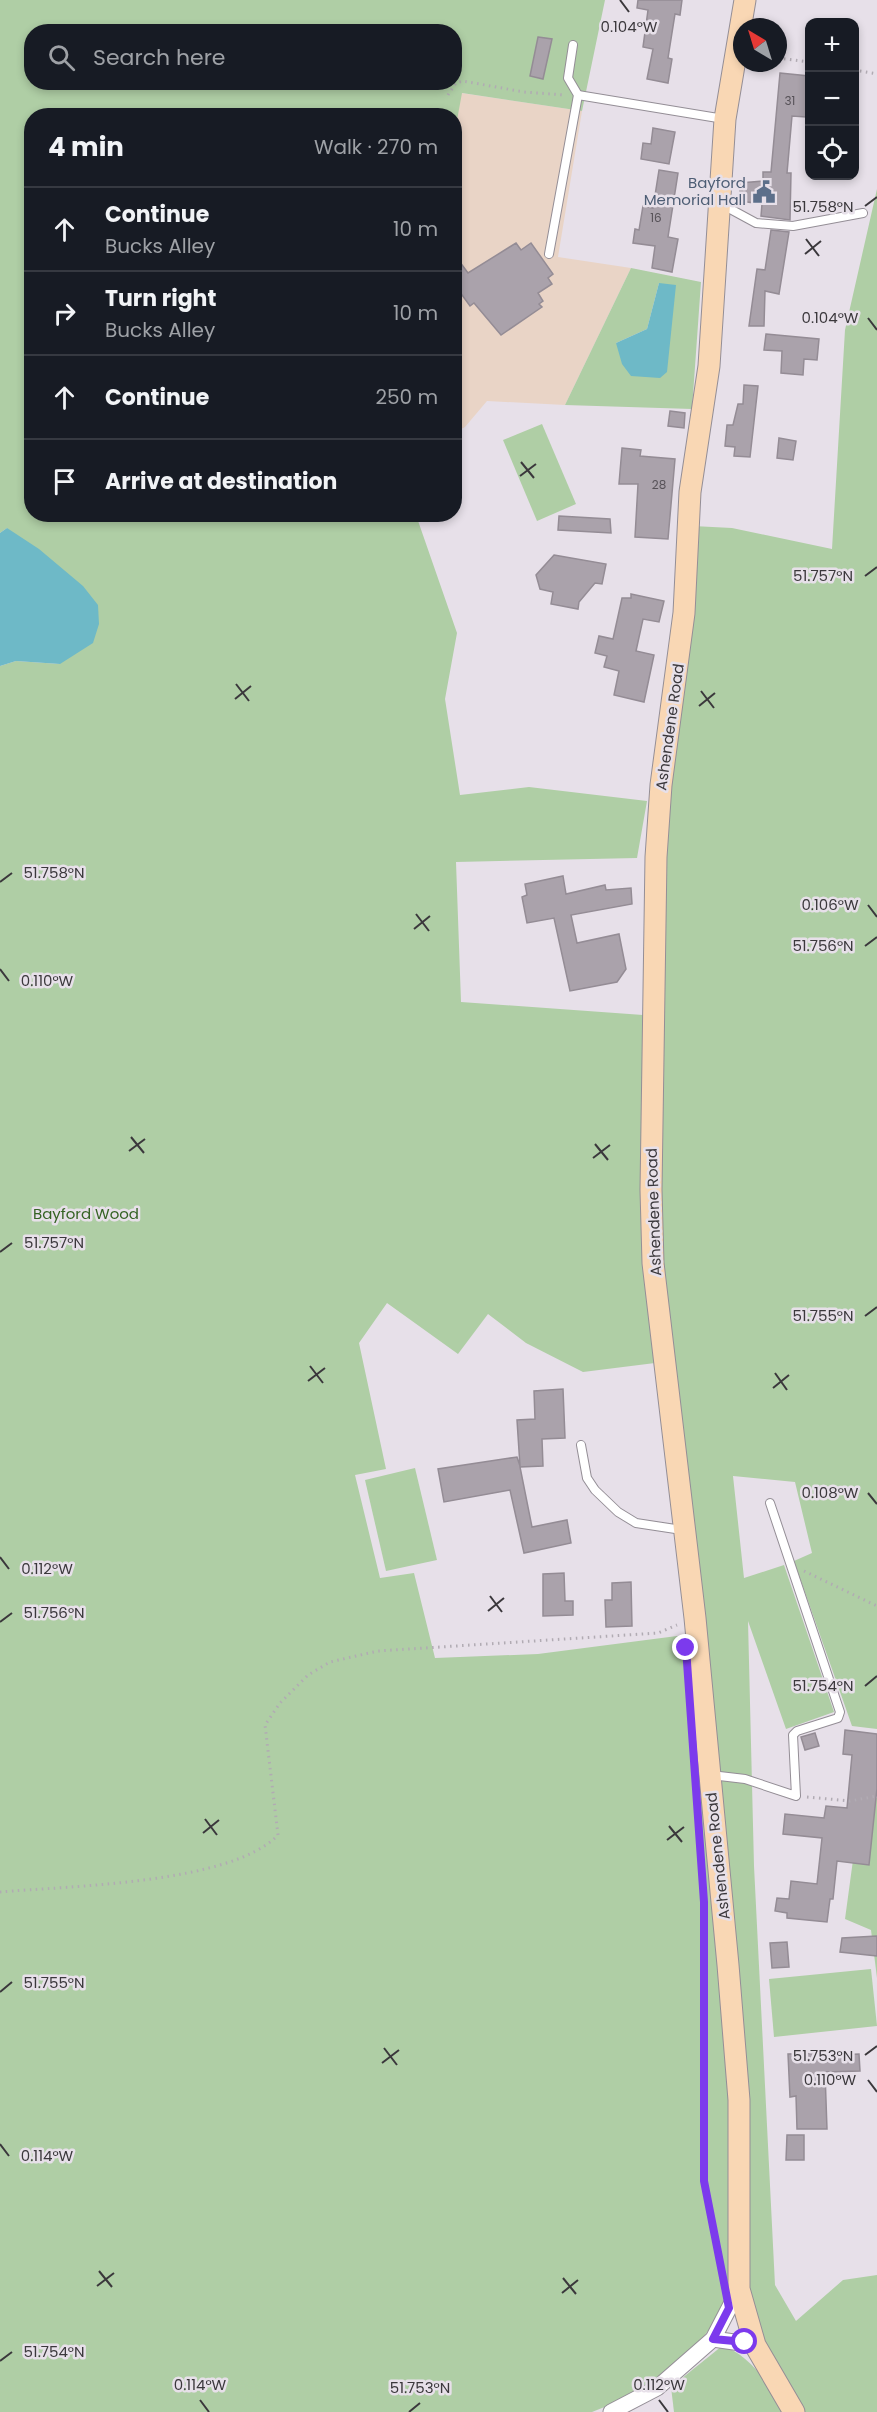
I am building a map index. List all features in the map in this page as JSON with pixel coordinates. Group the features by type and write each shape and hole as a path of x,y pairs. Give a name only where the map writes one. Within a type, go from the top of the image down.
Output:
{"street":[{"name":"Ashendene Road","path":"745,0 725,119 709,366 690,492 684,613 661,785 656,857 652,1242 695,1618 739,2100 739,2289 755,2345 794,2412"},
{"path":"611,2412 657,2388 713,2339 739,2289"},
{"path":"713,2339 755,2345"}],"lane":[{"path":"549,254 578,95 568,78 573,45"},
{"path":"578,95 725,119"},
{"path":"720,204 756,223 784,225 863,213"},
{"path":"582,1445 587,1478 595,1490 618,1512 636,1523 684,1530"},
{"path":"710,1775 745,1779 796,1796 793,1735 798,1731 838,1718 840,1712 770,1503"}],"path":[{"path":"787,59 805,61"},
{"path":"859,71 877,74"},
{"path":"462,82 524,92 578,95"},
{"path":"448,95 450,90"},
{"path":"791,1570 805,1571 877,1606"},
{"path":"0,1892 106,1886 185,1872 245,1857 268,1846 278,1835 265,1725 280,1703 308,1675 330,1662 378,1651 658,1633 695,1618"},
{"path":"796,1796 850,1801 877,1796"},
{"path":"704,1925 704,2181 720,2262"}],"shaded area":[{"path":"461,93 582,111 558,257 631,268 565,405 487,401 462,428 462,108 458,108"}],"green space":[{"name":"Bayford Wood","path":"0,0 605,0 582,111 462,93 459,108 24,108 24,522 418,522 457,633 445,699 460,795 529,787 647,801 637,858 456,862 461,1002 643,1015 655,1363 583,1372 526,1343 488,1314 458,1354 387,1303 359,1343 386,1469 355,1475 380,1578 414,1573 435,1658 538,1654 677,1636 687,1640 695,1679 731,2115 730,2286 715,2322 693,2350 669,2372 627,2398 592,2412 0,2412 0,666 16,661 60,664 7,528 0,533"},
{"path":"877,189 877,1729 852,1726 794,1561 812,1553 795,1482 733,1476 744,1578 784,1565 834,1712 786,1729 748,1621 754,1866 775,2285 796,2321 843,2280 877,2275 877,2412 803,2412 760,2333 748,2288 659,1244 665,792 688,662 693,526 732,528 832,549 845,330"},
{"path":"631,268 701,282 692,409 565,405","holes":["659,283 660,378 616,343 647,329"]},
{"path":"542,424 576,504 537,521 503,440"},
{"path":"415,1468 437,1560 386,1571 365,1480"},
{"path":"877,1798 877,1978 871,1930 845,1919 861,1801"},
{"path":"871,1969 877,2026 774,2037 769,1979"},
{"path":"722,2346 742,2356 751,2364 766,2382 785,2412 674,2412 671,2387"}],"water":[{"path":"659,283 676,285 667,372 660,378 631,376 622,364 616,343 647,329"},
{"path":"7,528 39,549 83,586 98,605 99,624 93,643 60,664 16,661 0,666 0,533"}],"building":[{"path":"638,0 682,0 680,15 675,14 668,58 672,59 668,83 647,79 653,49 643,47 648,10 637,8"},
{"path":"538,37 552,39 543,79 530,76"},
{"path":"780,73 805,76 805,117 792,116 787,173 791,173 790,220 761,216 762,204 740,201 740,183 763,181 763,172 771,172"},
{"path":"653,128 675,132 669,164 641,159 643,143 651,144"},
{"path":"659,170 678,173 668,237 678,239 672,272 652,268 655,246 633,243 635,229 639,230 643,206 653,208"},
{"path":"771,230 789,232 779,294 765,291 764,326 749,326 757,269 765,270"},
{"path":"516,243 521,250 531,243 553,274 548,278 552,284 538,293 543,301 539,304 542,307 501,335 474,303 470,306 462,295 462,265 468,273"},
{"path":"766,334 819,339 817,360 804,359 803,375 781,373 782,351 764,350"},
{"path":"744,385 758,386 750,457 734,456 735,447 725,446 727,425 733,425 738,404 743,404"},
{"path":"670,411 685,413 684,428 668,426"},
{"path":"779,438 796,441 793,460 777,458"},
{"path":"622,448 641,450 640,456 675,459 668,539 635,537 638,484 619,484"},
{"path":"559,516 610,519 611,533 558,530"},
{"path":"554,555 606,564 602,584 595,583 579,602 578,609 551,604 553,592 540,589 536,575"},
{"path":"631,594 664,601 659,622 643,619 636,651 654,655 644,702 614,695 619,671 604,667 607,656 595,653 599,636 613,639 622,598 631,598"},
{"path":"563,876 566,894 605,885 606,890 631,888 632,904 571,915 577,943 619,934 626,969 617,982 570,991 554,918 527,923 522,897 527,895 525,884"},
{"path":"563,1389 565,1438 542,1439 543,1466 520,1467 532,1527 567,1520 571,1543 524,1553 510,1490 444,1502 438,1469 517,1457 520,1466 517,1420 535,1419 534,1391"},
{"path":"564,1573 565,1601 573,1601 573,1615 543,1616 543,1574"},
{"path":"631,1582 632,1626 606,1627 605,1600 612,1600 612,1583"},
{"path":"845,1730 877,1734 877,1788 869,1865 837,1861 833,1899 830,1899 827,1922 787,1918 787,1913 775,1911 777,1898 789,1899 791,1881 817,1884 822,1838 783,1834 785,1814 824,1818 826,1806 847,1808 852,1755 843,1754"},
{"path":"815,1733 819,1746 805,1750 801,1737"},
{"path":"877,1936 877,1956 840,1952 842,1938"},
{"path":"787,1942 789,1967 772,1968 770,1943"},
{"path":"833,2053 833,2055 859,2054 860,2071 825,2072 827,2129 797,2129 796,2096 790,2097 788,2054"},
{"path":"787,2135 804,2135 804,2160 786,2160"}],"place":[{"name":"Bayford Memorial Hall","path":"764,192"}],"route":[{"path":"686,1648 704,1902 704,2181 729,2308 713,2339 745,2342"}]}
